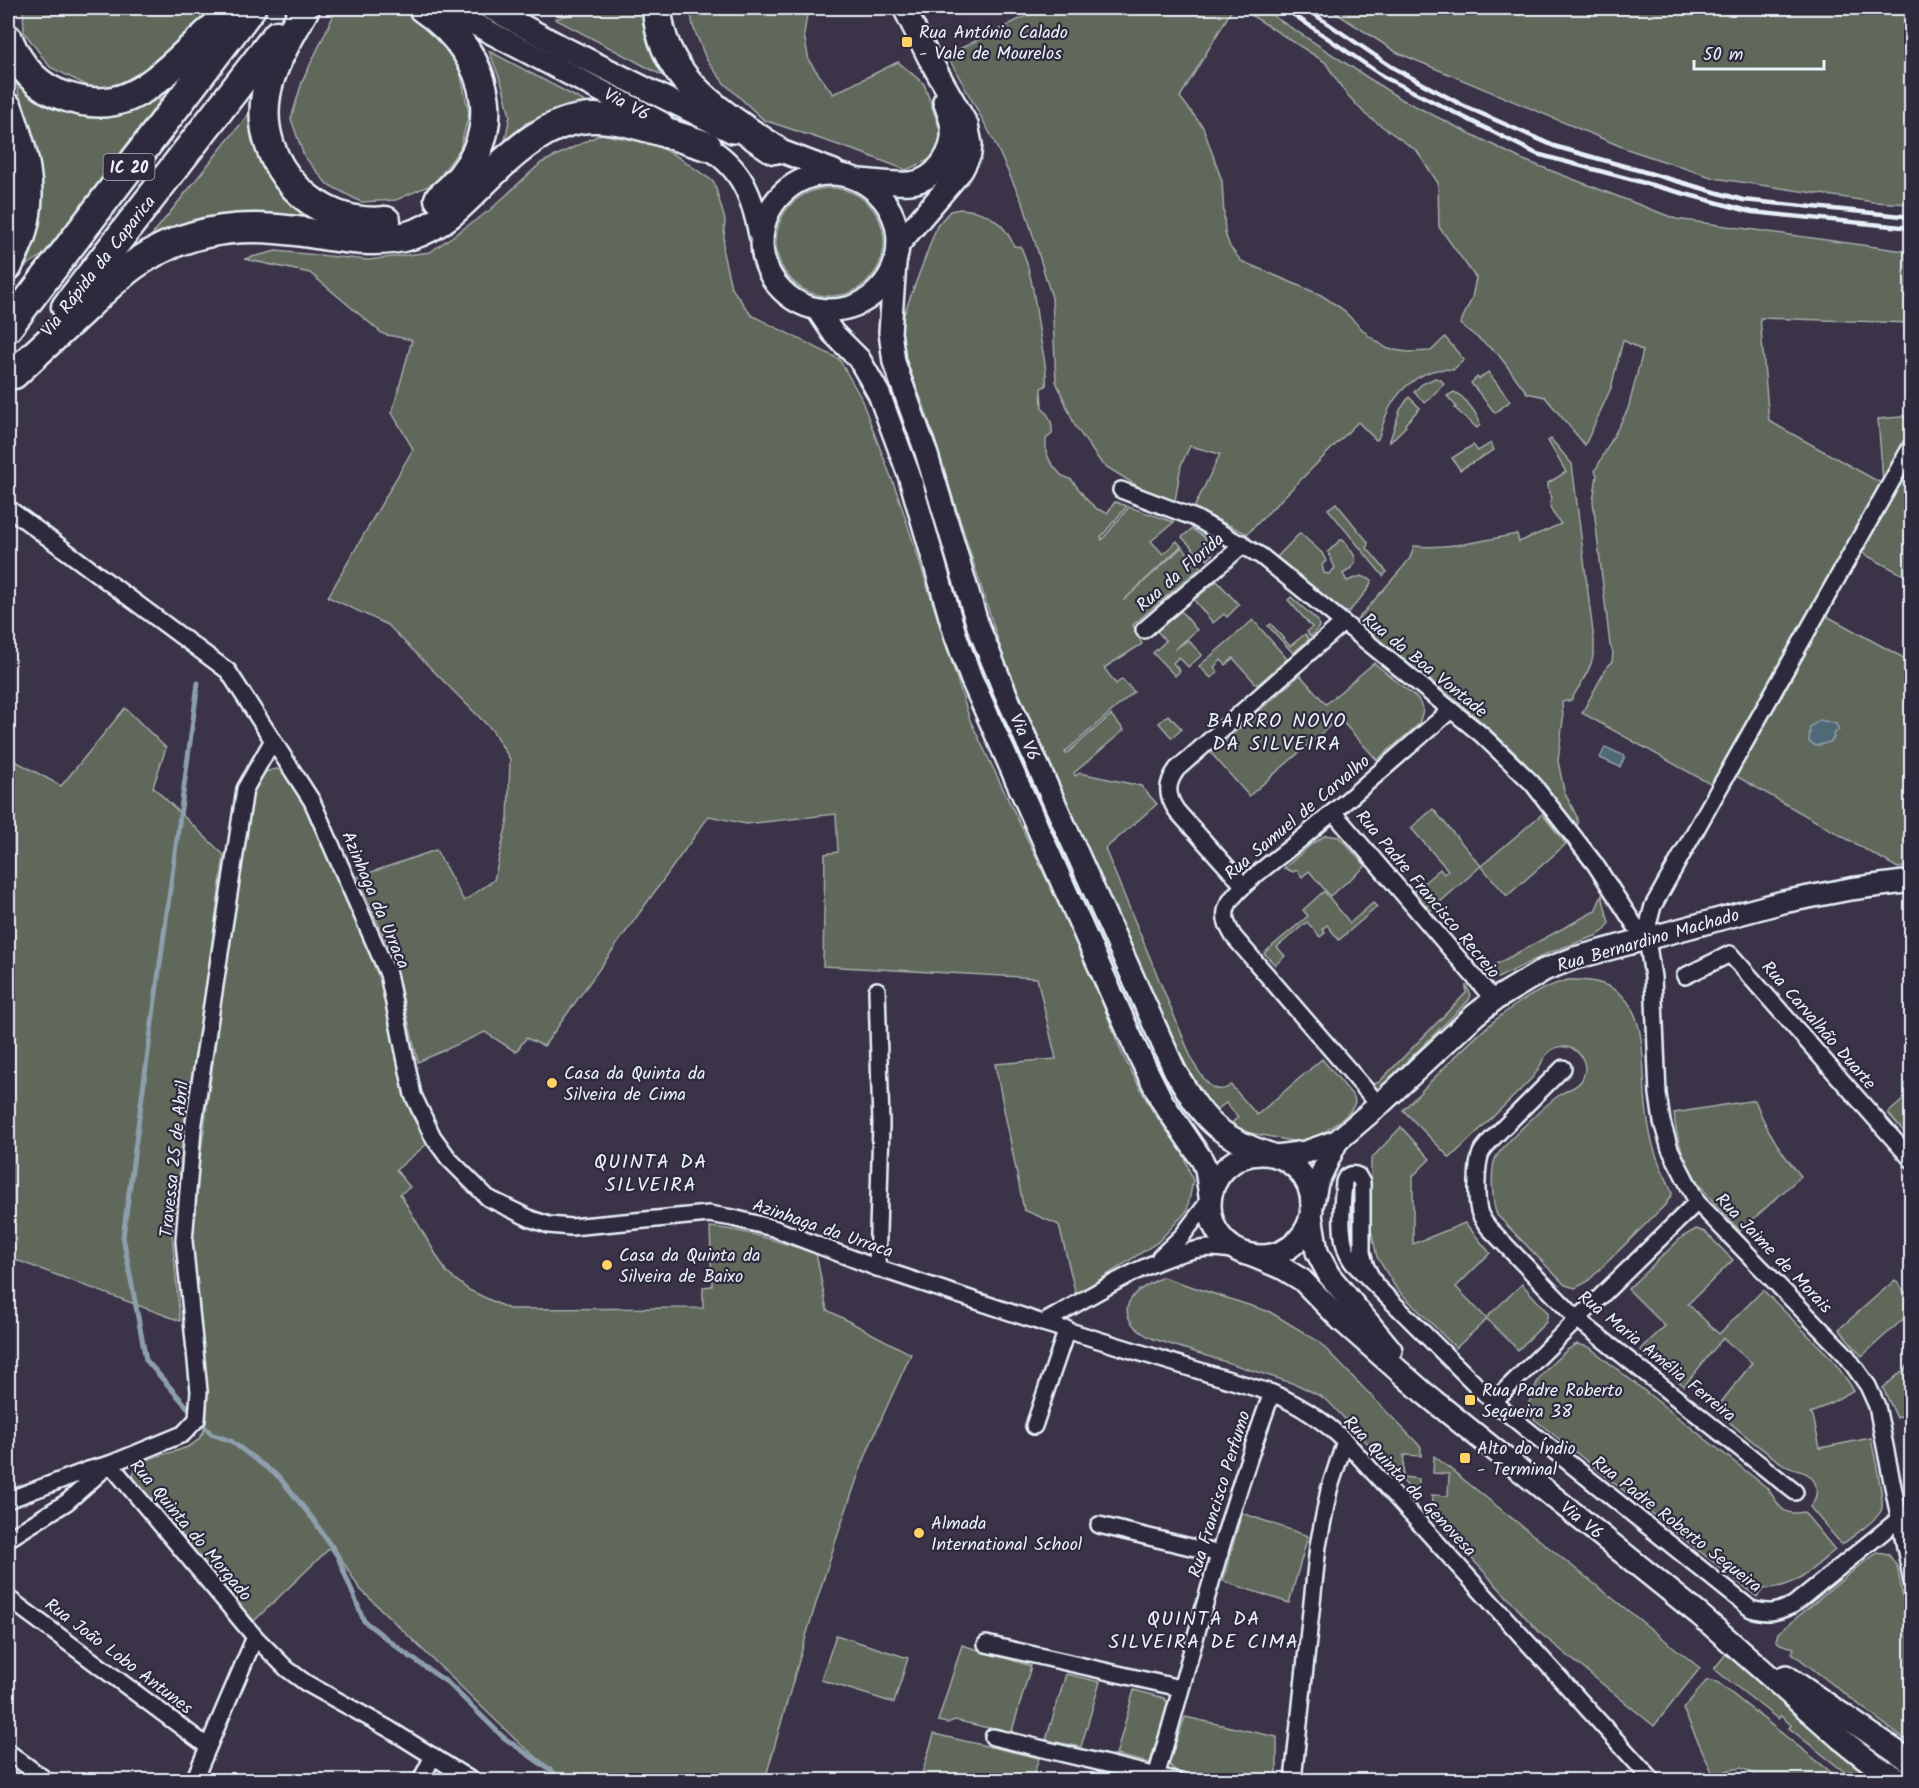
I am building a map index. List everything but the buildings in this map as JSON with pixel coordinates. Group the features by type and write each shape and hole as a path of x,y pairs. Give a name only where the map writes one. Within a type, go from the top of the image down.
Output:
{"highway":[{"path":"8,39 23,69 38,83 55,93 95,104 116,102 137,94 158,80 236,8"},
{"name":"Via Rápida da Caparica","path":"8,327 251,8"},
{"name":"Via Rápida da Caparica","path":"11,378 298,8"},
{"path":"305,8 270,77 264,112 268,141 280,170 311,202 348,219 376,222 408,216 426,208 454,187 473,159 483,129 485,99 474,61 454,34 423,8"},
{"path":"657,8 661,35 668,53 688,83 709,104 774,149"},
{"path":"8,108 21,144 28,200 22,233 8,266"},
{"path":"11,378 128,269 153,253 191,237 218,230 239,228 279,229 335,238 366,240 413,234 452,212 524,144 557,124 586,117 633,122 707,146"}],"main road":[{"name":"Via V6","path":"438,8 478,26 707,146 729,163 743,181 754,209 762,249"},
{"name":"Via V6","path":"490,8 678,106 774,149 853,178"},
{"path":"904,8 967,125 970,135 970,154 950,186 925,211 896,254 886,280 869,298 838,310 817,309 800,303 780,288 768,271 762,249 762,233 769,212 790,187 808,178 829,174 911,183 931,174 944,161 950,145 952,128 929,58"},
{"path":"853,178 877,192 890,209 896,225 896,254"},
{"name":"Via V6","path":"896,254 890,332 894,362 926,452 978,626 1003,688 1175,1071 1190,1097 1217,1129 1240,1143 1273,1155"},
{"name":"Via V6","path":"817,309 833,333 859,359 879,394 909,475 954,634 970,678 1137,1051 1162,1101 1202,1160 1207,1175 1209,1199"},
{"name":"Rua Bernardino Machado","path":"1273,1155 1306,1152 1337,1141 1475,1015 1494,1000 1544,970 1575,958 1783,902 1850,889 1911,881"},
{"name":"Rua Bernardino Machado","path":"1311,1210 1317,1183 1337,1141"},
{"path":"1273,1155 1292,1164 1303,1175 1309,1188 1311,1210 1303,1233 1298,1240 1284,1250 1269,1255 1243,1252 1225,1241 1217,1232 1212,1220 1209,1199 1217,1177 1228,1165 1245,1156 1273,1155"},
{"name":"Via V6","path":"1311,1210 1317,1252 1329,1275 1436,1402"},
{"name":"Via V6","path":"1243,1252 1284,1269 1302,1280 1341,1320 1436,1402 1700,1615 1841,1739 1874,1765 1901,1780"},
{"name":"Via V6","path":"1700,1615 1911,1762"}],"street":[{"path":"1647,939 1653,906 1911,445"},
{"name":"Rua da Boa Vontade","path":"1121,490 1195,518 1242,543 1281,571 1451,710 1532,783 1595,864 1634,924 1647,939"},
{"name":"Azinhaga da Urraca","path":"8,508 228,671 312,801 388,974 404,1058 413,1095 423,1119 449,1159 488,1198 531,1219 549,1225 571,1227 709,1214 733,1218 773,1228 877,1268 1043,1323"},
{"name":"Rua da Florida","path":"1144,630 1237,550 1242,543"},
{"path":"1244,886 1170,801 1168,789 1170,779 1177,769 1343,623"},
{"name":"Rua Samuel de Carvalho","path":"1379,1105 1227,927 1225,916 1227,905 1244,886 1451,710"},
{"name":"Travessa 25 de Abril","path":"8,1500 88,1470 111,1464 183,1434 197,1419 199,1391 184,1241 193,1129 245,789 273,740"},
{"name":"Rua Padre Francisco Recreio","path":"1333,812 1494,1000"},
{"name":"Rua Jaime de Morais","path":"1647,939 1653,977 1658,1094 1662,1122 1670,1149 1697,1202 1858,1370 1877,1406 1905,1515 1911,1582"},
{"name":"Rua Carvalhão Duarte","path":"1685,976 1730,954 1911,1160"},
{"path":"877,990 881,1124 877,1268"},
{"name":"Rua Maria Amélia Ferreira","path":"1563,1068 1490,1141 1482,1153 1479,1164 1478,1208 1482,1219 1577,1318 1795,1491"},
{"path":"1362,1239 1355,1249 1347,1248 1343,1242 1343,1184 1346,1178 1352,1175 1358,1176 1363,1184 1364,1260 1374,1282"},
{"path":"1153,1263 1182,1236 1209,1199"},
{"path":"1493,1402 1697,1202"},
{"name":"Rua Padre Roberto Sequeira","path":"1343,1242 1350,1260 1493,1402 1750,1609 1777,1613 1793,1605 1905,1515"},
{"path":"1043,1323 1153,1263 1193,1250 1209,1248 1243,1252"},
{"name":"Rua Quinta da Genovesa","path":"1043,1323 1272,1393 1312,1413 1345,1441 1652,1780"},
{"path":"1034,1426 1067,1329"},
{"name":"Rua Francisco Perfumo","path":"1156,1778 1180,1688 1253,1444 1272,1393"},
{"path":"1293,1780 1318,1545 1329,1490 1345,1441"},
{"name":"Rua Quinta do Morgado","path":"8,1539 67,1502 111,1464 255,1637 287,1669 306,1683 389,1729 471,1780"},
{"path":"1100,1525 1220,1554"},
{"name":"Rua João Lobo Antunes","path":"8,1598 207,1746"},
{"path":"194,1780 255,1637"},
{"path":"986,1644 1180,1688"},
{"path":"993,1737 1156,1778 1174,1780"},
{"path":"8,1752 46,1780"},
{"path":"421,1780 433,1756"}],"green space":[{"path":"23,8 215,8 170,60 128,88 88,86 50,67 24,32"},
{"path":"337,8 399,8 430,23 457,57 469,113 460,149 435,183 396,200 361,202 327,184 304,156 291,119 302,82"},
{"path":"589,8 652,8 671,80 555,19"},
{"path":"690,8 808,8 804,35 809,61 833,94 898,62 924,84 943,138 933,158 906,170 764,120 724,83 706,59 693,26"},
{"path":"1042,8 1233,8 1180,97 1203,127 1222,181 1225,233 1230,247 1241,261 1321,295 1341,308 1369,336 1388,349 1408,352 1431,351 1445,337 1464,360 1453,370 1444,369 1425,374 1401,391 1390,407 1378,439 1376,440 1358,422 1247,534 1194,508 1220,454 1190,446 1181,465 1175,501 1139,487 1102,464 1075,426 1056,381 1052,298 1024,206 992,137 947,55"},
{"path":"1240,8 1261,8 1399,98 1521,159 1676,219 1911,252 1911,323 1760,318 1769,421 1881,483 1712,785 1582,713 1608,665 1612,662 1613,652 1610,645 1593,501 1597,475 1595,471 1628,409 1643,351 1623,340 1611,388 1585,445 1545,397 1527,393 1498,354 1460,324 1472,298 1476,278 1439,227 1438,183 1417,151 1366,115 1344,91 1325,62"},
{"path":"1328,8 1911,8 1911,204 1873,202 1714,178 1627,149 1396,52"},
{"path":"489,51 591,105 551,114 526,123 504,145 510,116 503,87"},
{"path":"14,71 98,117 136,109 163,97 44,254 26,266 32,251 39,209 36,155"},
{"path":"263,96 316,218 279,215 136,255"},
{"path":"8,134 17,223 8,248"},
{"path":"601,134 652,144 675,155 714,182 725,220 723,253 731,287 751,315 839,359 860,396 899,498 970,720 1085,959 1123,1056 1152,1110 1183,1153 1193,1181 1187,1211 1158,1242 1076,1295 1059,1225 1024,1210 995,1064 1056,1059 1037,978 823,966 825,854 838,852 836,814 746,824 709,816 544,1046 526,1038 516,1052 485,1032 418,1062 393,957 357,877 436,850 464,901 494,880 508,819 510,759 492,730 388,625 328,597 413,449 392,413 412,340 383,334 310,273 244,259 276,251 369,260 430,252 490,210 541,163"},
{"path":"830,188 851,193 868,204 879,221 884,242 879,263 868,280 851,291 830,296 809,291 792,280 781,263 776,242 781,221 792,204 809,193"},
{"path":"960,209 978,212 993,219 1005,230 1014,246 1021,247 1031,280 1046,367 1046,386 1041,388 1042,408 1049,416 1052,434 1046,439 1046,452 1051,463 1061,475 1072,480 1097,509 1107,513 1115,502 1127,506 1101,537 1102,540 1129,507 1174,522 1151,541 1163,554 1177,541 1181,546 1123,601 1182,547 1201,567 1133,625 1142,644 1104,668 1116,684 1122,679 1134,692 1065,752 1066,754 1111,715 1124,730 1074,773 1075,776 1080,773 1141,786 1157,804 1105,849 1194,1064 1209,1085 1214,1088 1225,1089 1231,1085 1257,1115 1322,1059 1354,1097 1355,1102 1343,1118 1310,1139 1290,1141 1236,1129 1230,1125 1238,1117 1226,1103 1215,1111 1196,1084 1175,1047 1003,656 924,406 906,360 902,329 904,314 937,226 950,211"},
{"path":"1488,372 1510,401 1495,413 1471,383"},
{"path":"1435,378 1444,384 1425,403 1414,392 1422,384"},
{"path":"1454,392 1462,397 1474,411 1480,425 1477,428 1455,408 1456,406 1447,396"},
{"path":"1409,397 1420,408 1389,443 1400,410"},
{"path":"1911,416 1911,430 1883,481 1878,419"},
{"path":"1551,439 1572,464 1594,641 1593,657 1587,672 1571,700 1562,702 1563,719 1558,761 1564,791 1577,817 1578,824 1575,826 1540,779 1507,746 1466,709 1358,625 1356,621 1404,566 1414,546 1453,545 1517,534 1519,542 1561,524 1550,506 1552,498 1548,483 1566,472 1548,441"},
{"path":"1491,443 1494,450 1460,470 1452,458 1473,445 1478,451"},
{"path":"1911,463 1911,579 1860,552"},
{"path":"1336,503 1368,542 1367,548 1387,572 1383,576 1328,509"},
{"path":"1192,529 1203,536 1213,548 1208,560 1198,554 1182,537"},
{"path":"1300,533 1322,553 1326,561 1322,565 1324,573 1329,574 1335,568 1328,552 1340,540 1343,540 1355,558 1354,565 1343,574 1347,581 1361,576 1372,580 1368,589 1349,612 1342,611 1277,557"},
{"path":"1217,581 1239,605 1227,617 1224,614 1213,623 1194,600"},
{"path":"1291,597 1318,621 1319,627 1311,637 1307,632 1312,627 1288,600"},
{"path":"1181,611 1197,630 1174,650 1188,640 1202,655 1188,667 1179,657 1173,663 1180,671 1175,676 1153,653 1166,641 1157,631"},
{"path":"1825,615 1911,662 1911,866 1898,868 1736,776"},
{"path":"1253,620 1287,659 1257,685 1233,658 1226,665 1221,660 1214,667 1218,672 1211,678 1199,666"},
{"path":"1271,624 1290,646 1305,634 1309,639 1293,653 1268,626"},
{"path":"1374,663 1418,699 1423,710 1419,724 1377,760 1339,718 1249,796 1211,753 1300,675 1326,704"},
{"path":"125,708 166,748 153,787 224,855 172,1234 180,1321 8,1257 8,757 61,786"},
{"path":"1168,715 1182,729 1172,738 1159,723"},
{"path":"277,769 286,772 317,823 333,870 374,956 406,1096 412,1116 428,1143 396,1170 410,1187 400,1194 447,1273 469,1290 509,1309 703,1308 703,1287 712,1286 710,1227 737,1231 816,1253 827,1310 911,1354 858,1475 817,1600 765,1780 558,1780 559,1775 519,1743 359,1588 333,1545 254,1621 158,1519 137,1491 133,1480 134,1472 139,1465 146,1460 190,1446 201,1436 206,1425 207,1405 189,1274 191,1227 248,799 261,775"},
{"path":"1433,809 1481,866 1430,911 1414,891 1440,869 1444,874 1448,870 1411,828"},
{"path":"1542,814 1566,844 1507,896 1481,866"},
{"path":"1326,835 1339,837 1366,866 1330,896 1309,871 1302,877 1297,870 1293,872 1284,868"},
{"path":"1324,891 1350,923 1373,903 1377,907 1339,940 1327,925 1322,929 1325,933 1320,937 1307,922 1277,947 1285,956 1275,965 1264,953 1308,916 1303,910"},
{"path":"1602,895 1609,923 1606,929 1598,935 1548,953 1498,978 1482,972 1595,911"},
{"path":"1568,980 1598,982 1618,992 1631,1007 1639,1027 1650,1132 1672,1194 1666,1204 1587,1282 1575,1288 1565,1285 1497,1215 1492,1177 1496,1157 1507,1143 1552,1101 1581,1081 1585,1071 1582,1057 1575,1050 1565,1047 1549,1052 1532,1078 1450,1158 1403,1110 1458,1053 1500,1016 1545,988"},
{"path":"1466,985 1471,995 1469,1000 1382,1086 1375,1088 1370,1083 1379,1082 1466,993"},
{"path":"1911,1093 1911,1140 1888,1113"},
{"path":"1755,1100 1775,1141 1801,1176 1740,1231 1715,1204 1687,1164 1681,1149 1674,1113"},
{"path":"1401,1127 1430,1159 1413,1176 1413,1244 1465,1223 1490,1253 1456,1287 1486,1318 1522,1284 1548,1313 1546,1322 1518,1350 1487,1319 1456,1348 1396,1288 1377,1257 1371,1230 1371,1159"},
{"path":"1696,1229 1705,1232 1733,1260 1688,1304 1719,1334 1763,1290 1832,1359 1854,1390 1810,1414 1813,1416 1820,1448 1871,1438 1881,1487 1881,1511 1869,1524 1842,1545 1810,1507 1817,1491 1816,1484 1811,1477 1777,1460 1715,1410 1752,1363 1723,1338 1684,1386 1640,1350 1665,1326 1628,1289 1682,1237"},
{"path":"1162,1277 1270,1312 1318,1341 1421,1447 1421,1456 1404,1455 1403,1477 1419,1479 1418,1494 1416,1495 1329,1402 1320,1396 1298,1385 1154,1339 1134,1326 1127,1314 1131,1299 1137,1292"},
{"path":"1895,1280 1911,1299 1911,1312 1862,1356 1839,1329"},
{"path":"1577,1344 1589,1347 1766,1487 1784,1510 1795,1513 1804,1512 1835,1550 1794,1581 1775,1588 1764,1588 1757,1597 1524,1411 1541,1377 1562,1355"},
{"path":"1911,1363 1911,1412 1897,1418 1883,1388"},
{"path":"1434,1456 1700,1668 1654,1726 1540,1633 1431,1514 1432,1495 1448,1496 1449,1474 1433,1473"},
{"path":"1242,1513 1308,1536 1289,1603 1223,1581"},
{"path":"1877,1553 1889,1555 1897,1566 1911,1640 1912,1741 1909,1743 1792,1653 1794,1648 1780,1644 1776,1640 1778,1633"},
{"path":"836,1635 908,1658 894,1703 821,1680"},
{"path":"962,1645 1031,1666 1012,1731 1005,1732 955,1720 947,1723 938,1721"},
{"path":"1726,1654 1876,1780 1858,1780 1850,1771 1847,1774 1789,1728 1791,1725 1781,1716 1778,1719 1714,1669"},
{"path":"1066,1674 1100,1682 1081,1747 1046,1740"},
{"path":"1707,1680 1717,1682 1841,1780 1762,1780 1741,1768 1714,1776 1683,1709"},
{"path":"1134,1690 1164,1698 1168,1704 1150,1763 1116,1755"},
{"path":"1185,1717 1277,1737 1277,1780 1219,1781 1189,1776 1177,1771 1169,1764"},
{"path":"934,1734 1039,1758 1032,1780 920,1780"}],"water":[{"path":"1820,720 1836,724 1839,730 1833,734 1834,738 1830,742 1816,746 1809,742 1810,727"},
{"path":"1605,747 1625,756 1620,767 1600,758"}],"waterway":[{"path":"198,683 123,1237 146,1360 211,1434 231,1441 279,1477 313,1519 338,1557 364,1621 448,1683 503,1737 564,1780"}],"railway":[{"path":"1284,8 1384,77 1537,154 1752,212 1912,228"},
{"path":"1305,8 1392,67 1462,105 1554,146 1743,200 1912,217"}],"place":[{"name":"Rua António Calado - Vale de Mourelos","path":"907,42"},
{"name":"Casa da Quinta da Silveira de Cima","path":"552,1083"},
{"name":"Casa da Quinta da Silveira de Baixo","path":"607,1265"},
{"name":"Rua Padre Roberto Sequeira 38","path":"1470,1400"},
{"name":"Alto do Índio - Terminal","path":"1465,1458"},
{"name":"Almada International School","path":"919,1533"}],"district":[{"name":"BAIRRO NOVO DA SILVEIRA","path":"1277,732"},
{"name":"QUINTA DA SILVEIRA","path":"651,1172"},
{"name":"QUINTA DA SILVEIRA DE CIMA","path":"1204,1630"}]}
